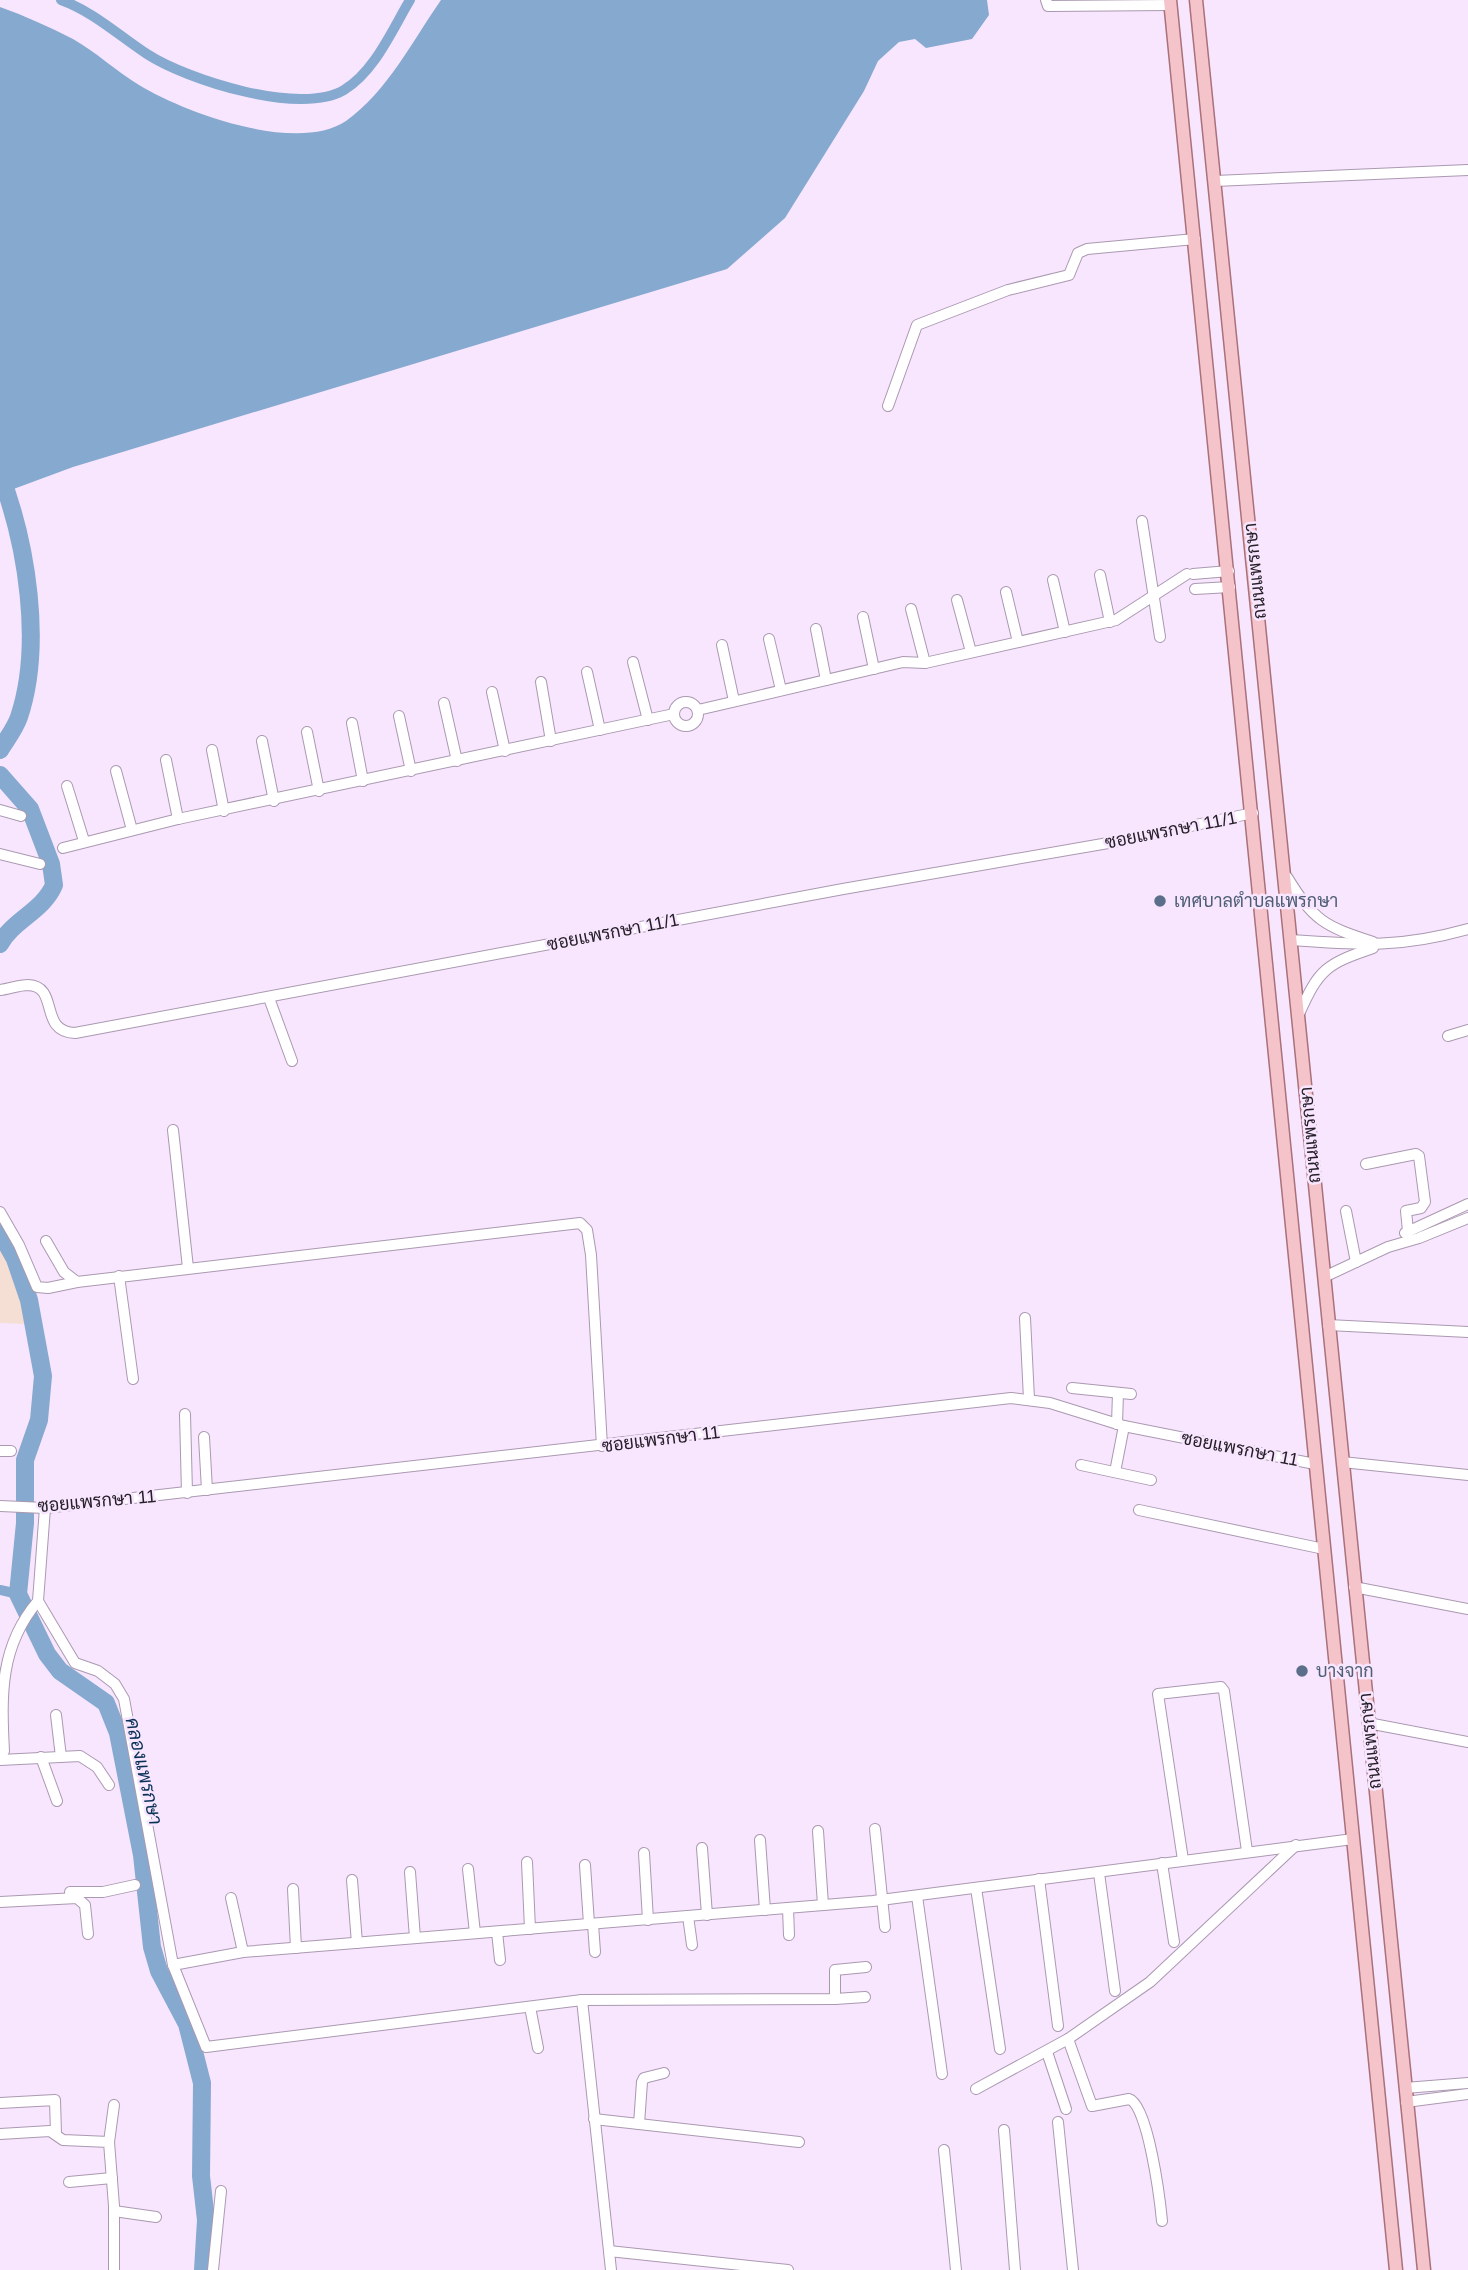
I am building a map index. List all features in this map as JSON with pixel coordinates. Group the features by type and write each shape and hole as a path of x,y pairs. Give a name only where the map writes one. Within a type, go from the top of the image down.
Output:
{"main road":[{"name":"ถนนแพรกษา","path":"1196,0 1287,877 1328,1325 1424,2270"},
{"name":"ถนนแพรกษา","path":"1170,2 1229,571 1396,2270"},
{"path":"1208,362 1234,359"}],"street":[{"path":"1046,0 1048,6 1170,2"},
{"path":"1215,181 1468,170"},
{"path":"888,407 917,325 1008,290 1069,275 1078,253 1087,249 1195,239"},
{"path":"1142,521 1160,638"},
{"path":"698,710 874,668 903,662 925,663 1110,622 1190,574 1229,571"},
{"path":"1100,575 1110,622"},
{"path":"1053,580 1065,632"},
{"path":"1176,582 1191,589 1230,587"},
{"path":"1006,592 1018,642"},
{"path":"957,600 971,652"},
{"path":"911,609 925,663"},
{"path":"863,617 874,668"},
{"path":"816,629 826,680"},
{"path":"769,639 781,690"},
{"path":"722,645 734,701"},
{"path":"634,662 648,720"},
{"path":"587,672 600,730"},
{"path":"541,682 551,741"},
{"path":"492,692 505,751"},
{"path":"682,702 695,705 698,710 695,723 690,726 677,723 674,714 677,705 682,702"},
{"path":"444,703 457,761"},
{"path":"63,848 132,830 674,714"},
{"path":"398,716 411,771"},
{"path":"352,723 363,782"},
{"path":"306,732 319,791"},
{"path":"262,741 274,801"},
{"path":"212,750 224,811"},
{"path":"166,760 178,820"},
{"path":"116,771 132,830"},
{"path":"67,786 84,841"},
{"path":"0,810 20,816"},
{"name":"ซอยแพรกษา 11/1","path":"1,992 36,987 47,997 54,1024 67,1033 75,1033 269,998 372,976 1114,842 1252,813"},
{"path":"0,854 40,864"},
{"path":"1287,877 1306,907 1328,927 1384,945"},
{"path":"1292,940 1384,945 1424,941 1468,929"},
{"path":"1299,1014 1313,984 1328,966 1384,945"},
{"path":"269,998 292,1061"},
{"path":"1448,1036 1468,1030"},
{"path":"173,1130 188,1268"},
{"path":"1366,1164 1416,1154 1419,1156 1425,1202 1421,1208 1406,1211 1408,1231"},
{"path":"1388,1247 1408,1231 1468,1204"},
{"path":"1346,1211 1356,1262"},
{"path":"0,1212 19,1245 37,1287 48,1288 119,1276 584,1225 594,1288 602,1446"},
{"path":"1324,1277 1388,1247 1419,1238 1468,1218"},
{"path":"46,1241 64,1272 77,1282"},
{"path":"119,1276 133,1379"},
{"path":"1026,1318 1029,1399"},
{"path":"1328,1325 1468,1332"},
{"path":"1072,1388 1131,1394"},
{"path":"1115,1472 1121,1425 1118,1393"},
{"name":"ซอยแพรกษา 11","path":"0,1506 40,1508 187,1493 984,1399 1029,1399 1121,1425 1315,1464"},
{"path":"185,1414 187,1493"},
{"path":"204,1437 207,1490"},
{"path":"1342,1462 1468,1475"},
{"path":"1081,1465 1151,1480"},
{"path":"40,1508 34,1604 18,1629 1,1671 4,1751 0,1759 85,1758 97,1767 109,1785"},
{"path":"1139,1510 1324,1549"},
{"path":"1354,1587 1468,1609"},
{"path":"34,1604 75,1663 98,1671 115,1684 124,1699 173,1965 205,2044 210,2049 582,2000 865,1997"},
{"path":"1182,1860 1158,1694 1176,1691 1221,1687 1224,1691 1247,1851"},
{"path":"56,1715 61,1757"},
{"path":"1368,1723 1468,1742"},
{"path":"41,1758 57,1801"},
{"path":"875,1829 885,1927"},
{"path":"818,1832 823,1905"},
{"path":"173,1965 243,1952 882,1900 1099,1873 1296,1844 1353,1839"},
{"path":"760,1840 765,1910"},
{"path":"976,2089 1047,2052 1150,1982 1296,1844"},
{"path":"702,1848 707,1915"},
{"path":"644,1853 648,1920"},
{"path":"527,1861 530,1929"},
{"path":"1162,1863 1174,1942"},
{"path":"585,1865 596,1952"},
{"path":"468,1869 475,1933"},
{"path":"410,1872 415,1938"},
{"path":"1099,1873 1115,1990"},
{"path":"1039,1879 1058,2026"},
{"path":"352,1880 357,1943"},
{"path":"47,1899 58,1893 103,1892 135,1885"},
{"path":"976,1888 1000,2049"},
{"path":"293,1889 296,1948"},
{"path":"917,1896 942,2074"},
{"path":"231,1898 243,1952"},
{"path":"0,1902 80,1900 86,1908 88,1934"},
{"path":"788,1908 789,1935"},
{"path":"688,1916 692,1944"},
{"path":"497,1932 500,1960"},
{"path":"835,1999 835,1970 866,1967"},
{"path":"582,2000 611,2270"},
{"path":"530,2007 538,2048"},
{"path":"1068,2039 1092,2106 1129,2099 1138,2105 1154,2163 1162,2221"},
{"path":"1047,2052 1066,2109"},
{"path":"639,2124 644,2078 664,2073"},
{"path":"1405,2088 1468,2083"},
{"path":"1406,2102 1468,2094"},
{"path":"0,2103 55,2100 56,2134"},
{"path":"114,2105 110,2142 114,2270"},
{"path":"594,2119 799,2141"},
{"path":"1058,2122 1073,2270"},
{"path":"1004,2130 1015,2270"},
{"path":"0,2134 56,2134 63,2140 110,2142"},
{"path":"944,2150 956,2270"},
{"path":"69,2182 112,2178"},
{"path":"213,2270 221,2191"},
{"path":"114,2211 156,2217"},
{"path":"609,2251 788,2270"}],"shaded area":[{"path":"0,1246 19,1292 27,1324 0,1323"}],"water":[{"path":"441,0 987,0 989,15 972,39 926,48 915,39 899,42 878,61 864,91 785,218 727,269 73,467 0,494 0,7 73,39 139,85 184,107 241,126 299,133 325,130 346,121 361,109 387,81"}],"waterway":[{"path":"61,0 95,17 147,54 189,74 244,92 301,99 325,97 344,90 355,82 374,61 410,0"},
{"name":"คลองแพรกษา","path":"0,474 18,531 29,595 31,627 26,689 17,721 0,750"},
{"name":"คลองแพรกษา","path":"0,775 30,809 51,864 54,885 43,902 12,928 0,944"},
{"name":"คลองแพรกษา","path":"0,1232 15,1259 29,1300 43,1376 39,1420 25,1460 25,1523 18,1594 47,1654 60,1671 106,1703 118,1733 142,1855 152,1947 159,1971 187,2024 202,2083 201,2176 206,2220 203,2270"},
{"path":"0,1590 18,1594"}],"place":[{"name":"เทศบาลตำบลแพรกษา","path":"1160,901"},
{"name":"บางจาก","path":"1302,1671"}]}
